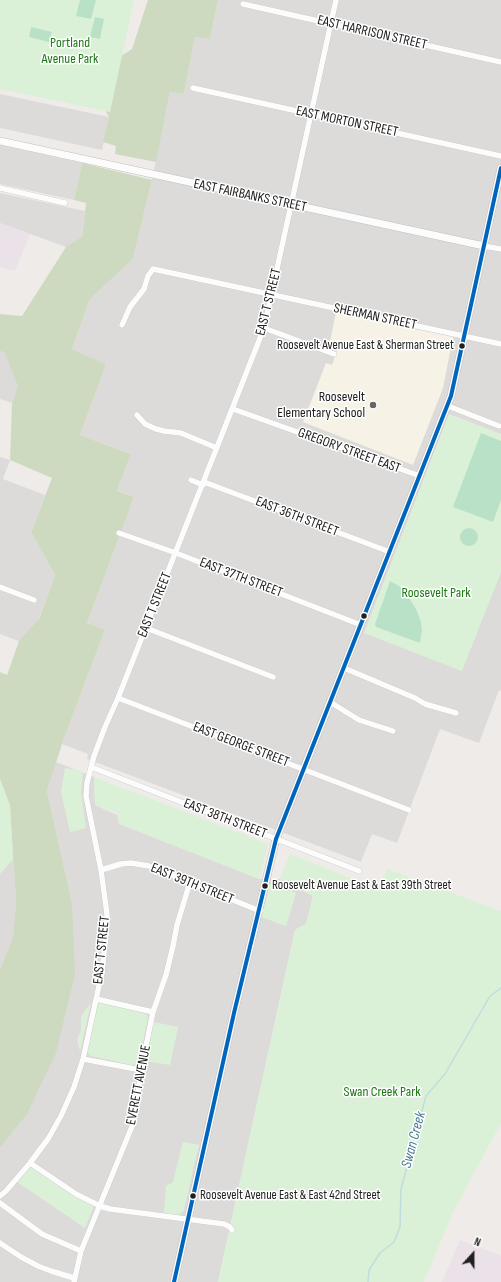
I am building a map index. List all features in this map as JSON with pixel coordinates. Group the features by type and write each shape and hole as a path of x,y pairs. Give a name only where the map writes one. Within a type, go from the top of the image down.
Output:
{"street":[{"name":"EAST T STREET","path":"0,1196 30,1163 48,1139 61,1116 74,1087 83,1059 102,968 107,921 104,892 86,796 87,783 105,727 176,553 264,328 336,0"},
{"name":"EAST HARRISON STREET","path":"243,4 501,62"},
{"name":"EAST MORTON STREET","path":"193,88 501,156"},
{"name":"EAST FAIRBANKS STREET","path":"0,141 291,205 501,249"},
{"path":"174,1282 234,1013 260,911 276,839 448,406 501,168"},
{"path":"0,188 65,203"},
{"name":"SHERMAN STREET","path":"122,325 130,307 144,289 148,276 153,269 501,344"},
{"path":"264,328 334,354"},
{"path":"448,406 499,426"},
{"name":"GREGORY STREET EAST","path":"233,409 420,476"},
{"path":"137,415 145,424 156,429 164,432 181,433 216,448"},
{"name":"EAST 36TH STREET","path":"191,480 203,483 390,552"},
{"name":"EAST 37TH STREET","path":"119,533 176,553 361,625"},
{"path":"0,587 34,600"},
{"path":"146,628 272,677"},
{"path":"344,668 415,698 425,704 456,713"},
{"name":"EAST GEORGE STREET","path":"118,698 409,810"},
{"path":"330,702 359,720 393,731"},
{"name":"EAST 38TH STREET","path":"91,767 359,871"},
{"name":"EAST 39TH STREET","path":"100,870 121,864 140,864 149,866 260,911"},
{"name":"EVERETT AVENUE","path":"74,1280 81,1252 133,1124 141,1070 153,1012 166,975 174,946 177,925 190,882"},
{"path":"96,999 153,1012"},
{"path":"83,1059 141,1070"},
{"path":"30,1163 76,1194 100,1206 110,1209 224,1224 232,1230"},
{"path":"0,1203 42,1234 81,1252"},
{"path":"0,1243 22,1258 74,1280"}],"shaded area":[{"path":"218,0 501,0 501,691 499,690 479,743 440,729 397,843 372,834 361,862 87,759 88,754 62,744 105,630 87,623 134,497 117,491 131,454 80,435 106,364 72,349 90,299 133,259 152,180 170,92 184,94 195,37 210,39"},
{"path":"0,94 109,117 102,150 0,128"},
{"path":"0,145 82,163 74,200 0,184"},
{"path":"0,193 85,211 80,252 0,223"},
{"path":"0,223 30,234 15,271 0,267"},
{"name":"Roosevelt Elementary School","path":"336,312 453,337 443,388 413,465 303,422 326,363 332,365 339,346 330,342"},
{"path":"0,351 28,362 12,403 0,399"},
{"path":"0,457 10,460 3,479 45,495 31,532 55,575 29,645 0,634"},
{"path":"56,762 94,777 95,805 259,879 280,879 313,896 306,924 295,930 218,1282 0,1282 0,1148 26,1116 72,903 47,791"},
{"path":"0,779 10,806 16,903 13,937 0,969"},
{"path":"460,1240 501,1256 501,1282 442,1282"}],"green space":[{"name":"Portland Avenue Park","path":"0,0 134,0 110,112 0,89"},
{"path":"80,0 96,0 91,19 76,16"},
{"path":"148,0 218,0 210,39 195,37 184,94 170,92 156,162 115,154 116,146 103,142 109,117 104,108 115,60 132,49"},
{"path":"95,17 104,19 100,39 90,37"},
{"path":"31,27 52,32 49,42 29,37"},
{"path":"82,163 152,180 133,259 90,299 72,349 106,364 80,435 131,454 117,491 134,497 87,623 105,630 62,744 47,791 72,903 75,974 56,1053 26,1116 0,1148 0,969 13,937 16,903 10,806 0,779 0,672 7,675 19,641 39,619 55,575 31,532 52,478 10,460 12,403 18,386 5,353 0,351 0,314 22,316 66,247 82,237 86,203 74,200"},
{"name":"Roosevelt Park","path":"449,414 501,434 501,572 462,671 364,633"},
{"path":"481,433 501,441 501,500 493,522 453,507"},
{"path":"469,528 475,531 478,537 475,543 469,546 463,543 460,537 463,531"},
{"path":"390,581 399,586 408,596 416,609 421,622 422,630 420,643 376,627 375,624"},
{"path":"65,768 83,771 81,793 86,828 70,832 61,792"},
{"path":"94,777 268,844 259,879 119,824 117,813 95,805"},
{"path":"0,779 10,806 13,859 0,874"},
{"name":"Swan Creek Park","path":"290,854 378,889 387,869 501,911 501,1123 452,1214 424,1282 218,1282 295,930 306,924 313,896 280,879"},
{"path":"270,883 296,893 286,926 261,917"},
{"path":"91,1003 80,1051 77,1039 81,1030 81,1017"},
{"path":"100,1003 146,1014 148,1017 139,1061 137,1064 131,1065 91,1056 87,1052 98,1005"},
{"path":"154,1022 178,1027 170,1065 146,1061"},
{"path":"183,1142 199,1145 184,1210 176,1215 164,1213 166,1186 173,1182"},
{"path":"29,1167 32,1167 92,1204 93,1208 85,1228 17,1182"}],"waterway":[{"name":"Swan Creek","path":"368,1282 369,1270 380,1253 394,1242 400,1227 401,1189 426,1096 445,1074 490,996 501,988"}],"transit line":[{"path":"174,1282 234,1013 276,839 451,396 501,168"}],"place":[{"name":"Roosevelt Avenue East & Sherman Street","path":"462,346"},
{"name":"Roosevelt Elementary School","path":"373,405"},
{"name":"Roosevelt Avenue East & East 39th Street","path":"265,886"},
{"name":"Roosevelt Avenue East & East 42nd Street","path":"193,1196"}]}
